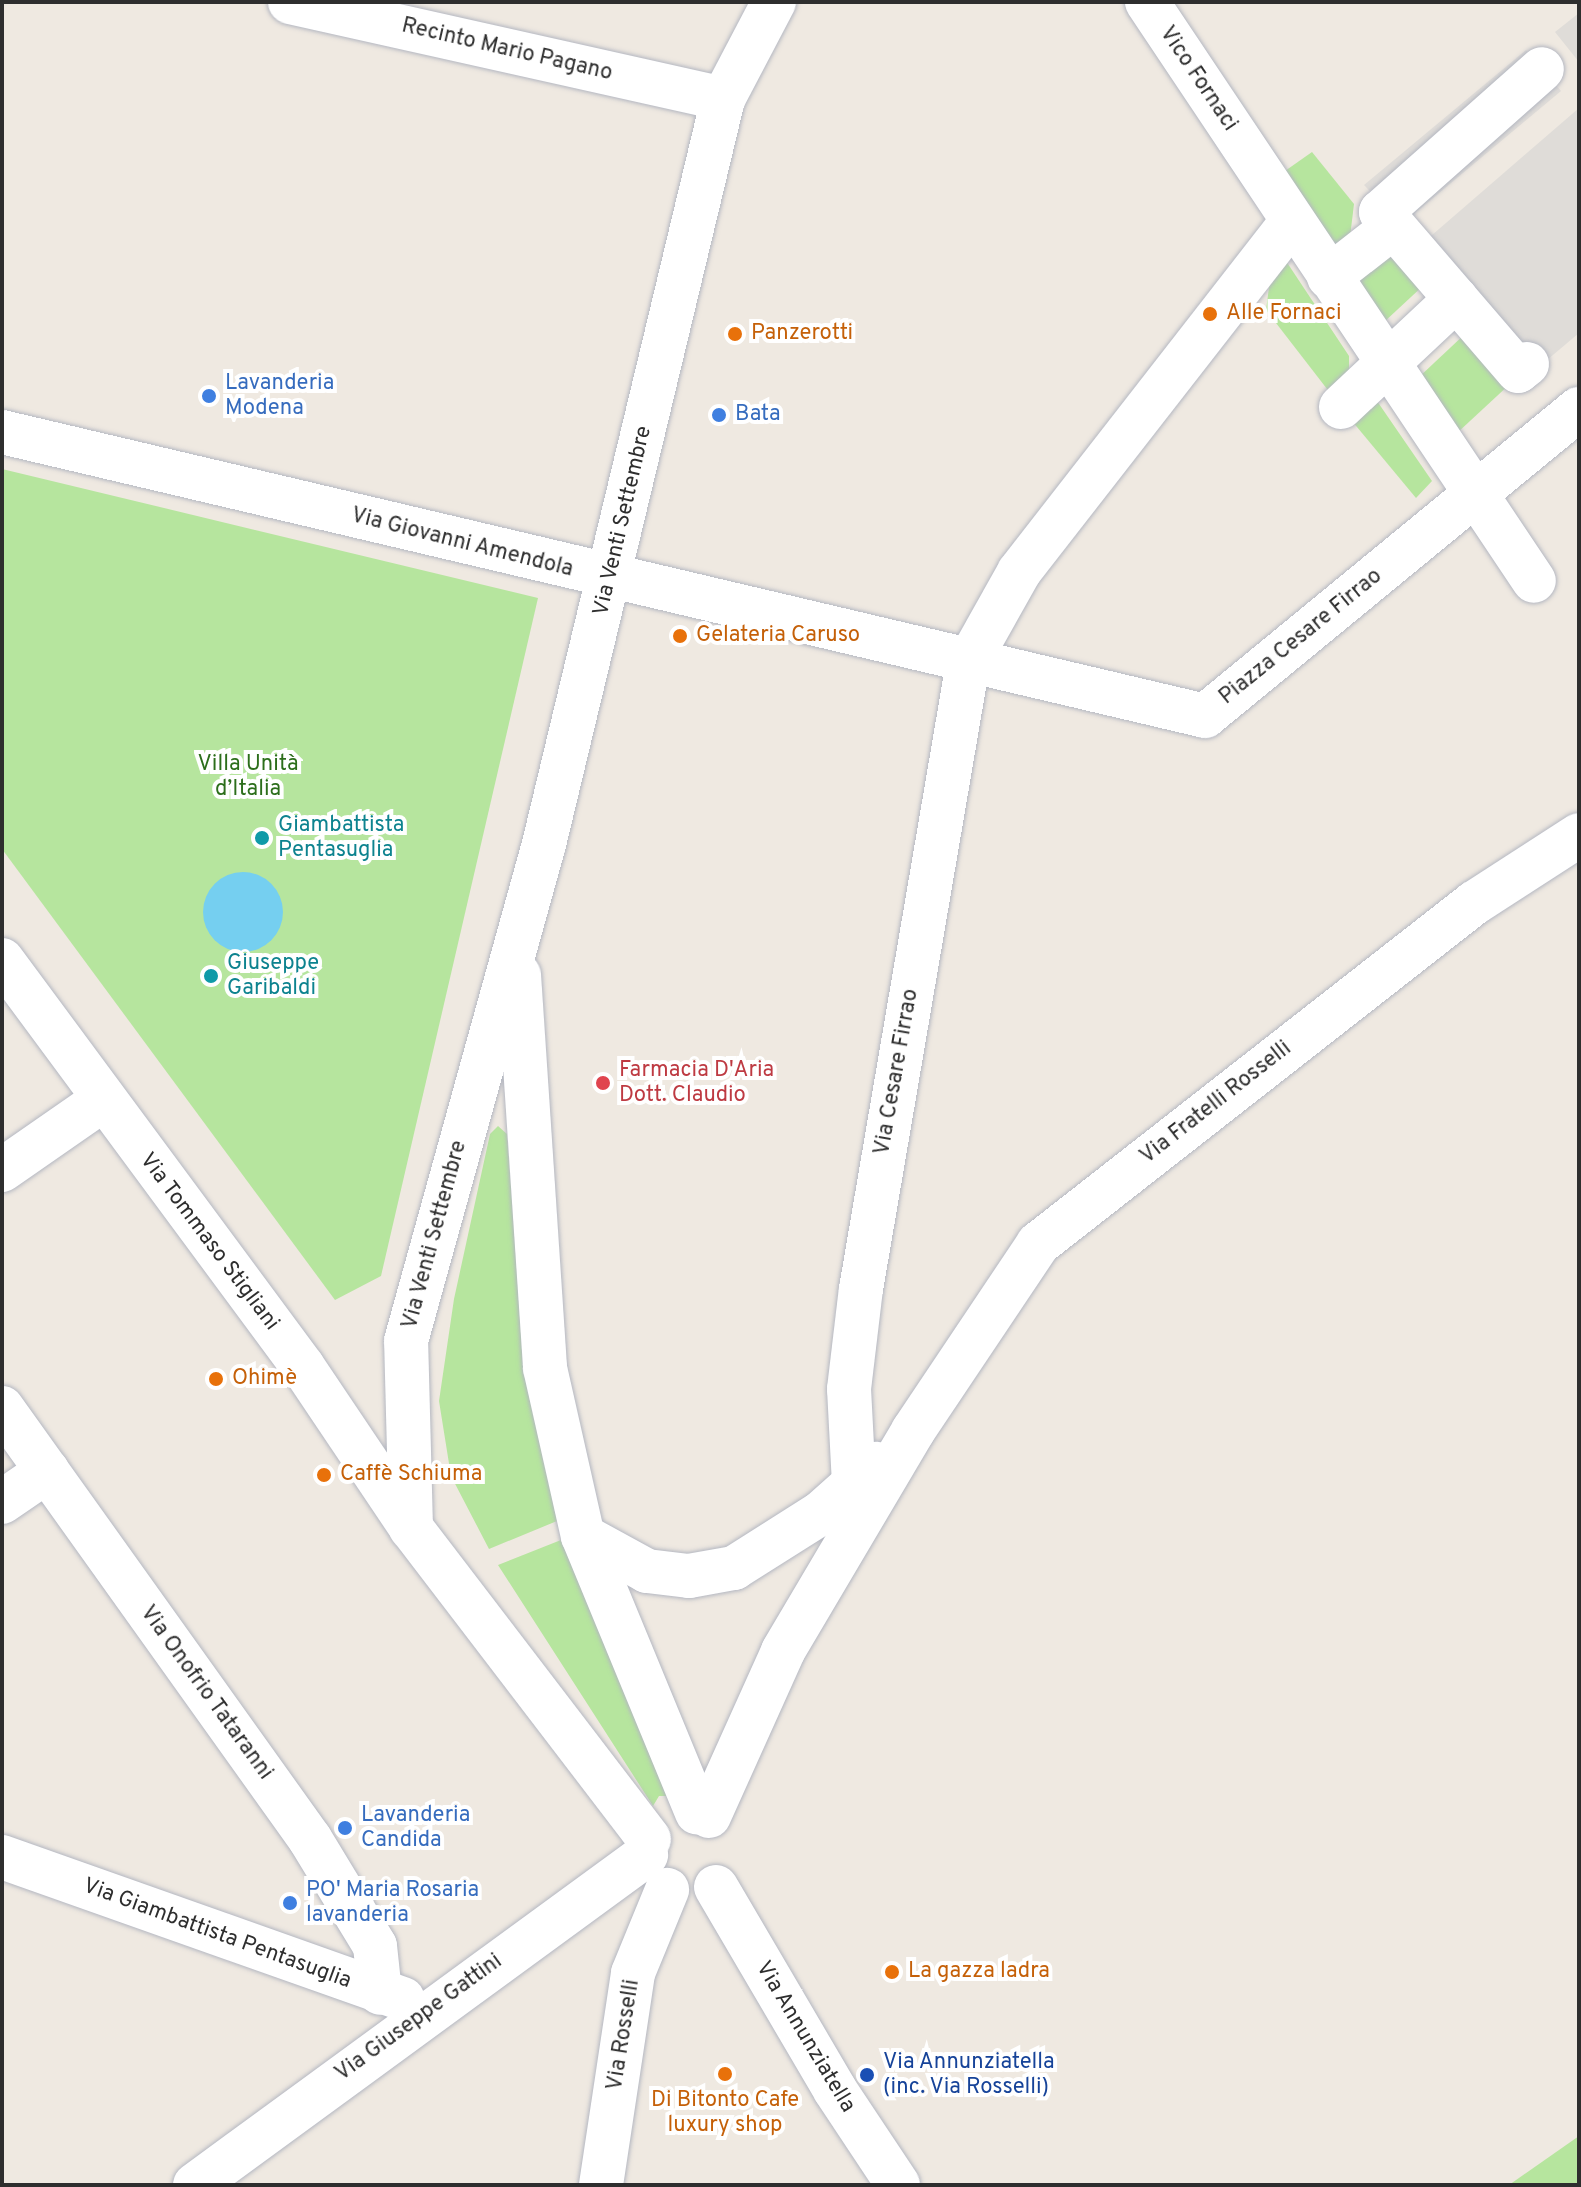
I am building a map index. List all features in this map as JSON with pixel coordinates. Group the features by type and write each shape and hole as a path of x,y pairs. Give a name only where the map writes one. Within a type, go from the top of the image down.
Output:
{"street":[{"name":"Recinto Mario Pagano","path":"290,2 723,99"},
{"name":"Via Venti Settembre","path":"411,1528 406,1341 517,941 610,579 723,99 774,2"},
{"name":"Vico Fornaci","path":"1147,2 1292,221"},
{"path":"1527,364 1518,371 1381,212 1542,69"},
{"path":"1292,221 1474,497 1534,581"},
{"name":"Via Cesare Firrao","path":"854,1484 849,1389 861,1289 968,663 1019,572 1292,221"},
{"path":"1329,277 1393,227"},
{"path":"1341,407 1456,299"},
{"name":"Piazza Cesare Firrao","path":"968,663 1205,716 1579,409"},
{"name":"Via Giovanni Amendola","path":"2,432 968,663"},
{"name":"Via Fratelli Rosselli","path":"703,1814 783,1651 913,1431 1038,1244 1462,913 1579,835"},
{"name":"Via Venti Settembre","path":"517,941 545,1368 583,1536 703,1814"},
{"name":"Via Tommaso Stigliani","path":"2,960 303,1367 411,1528"},
{"path":"2,1170 104,1099"},
{"name":"Via Onofrio Tataranni","path":"2,1408 310,1839 375,1946 380,1993"},
{"name":"Via Fratelli Rosselli","path":"583,1536 647,1571 689,1576 734,1568 821,1513 913,1431"},
{"path":"2,1502 47,1471"},
{"path":"411,1528 654,1861 691,1897 716,1887 728,1872 731,1851 725,1832 703,1814 665,1818 654,1861"},
{"name":"Via Giambattista Pentasuglia","path":"2,1857 380,1993 433,2007"},
{"name":"Via Giuseppe Gattini","path":"195,2185 433,2007 654,1861"},
{"name":"Via Rosselli","path":"601,2185 633,1973 654,1861"},
{"name":"Via Annunziatella","path":"716,1887 835,2090 898,2185"}],"green space":[{"path":"1312,152 1354,204 1350,237 1337,248 1285,171"},
{"path":"1389,240 1425,284 1383,323 1351,275"},
{"path":"1284,258 1349,356 1349,381 1334,398 1266,310 1270,280"},
{"path":"1466,333 1511,383 1456,434 1418,378"},
{"path":"1377,401 1432,481 1416,498 1347,415"},
{"name":"Villa Unità d’Italia","path":"2,469 538,598 381,1276 335,1300 2,849"},
{"path":"498,1126 507,1134 523,1345 557,1521 489,1549 451,1476 439,1401 454,1299 490,1134"},
{"path":"561,1540 672,1796 659,1796 653,1806 498,1565"},
{"path":"1579,2136 1579,2185 1509,2185"}],"shaded area":[{"path":"1579,13 1579,62 1555,32"},
{"path":"1526,50 1561,91 1402,224 1364,185"},
{"path":"1579,108 1579,333 1534,371 1424,242"}],"water":[{"path":"235,872 251,872 272,883 283,904 283,920 272,941 251,952 235,952 221,946 209,934 203,920 203,904 209,890 221,878"}],"place":[{"name":"Alle Fornaci","path":"1210,314"},
{"name":"Panzerotti","path":"735,334"},
{"name":"Lavanderia Modena","path":"209,396"},
{"name":"Bata","path":"719,415"},
{"name":"Gelateria Caruso","path":"680,636"},
{"name":"Giambattista Pentasuglia","path":"262,838"},
{"name":"Giuseppe Garibaldi","path":"211,976"},
{"name":"Farmacia D'Aria Dott. Claudio","path":"603,1083"},
{"name":"Ohimè","path":"216,1379"},
{"name":"Caffè Schiuma","path":"324,1475"},
{"name":"Lavanderia Candida","path":"345,1828"},
{"name":"PO' Maria Rosaria lavanderia","path":"290,1903"},
{"name":"La gazza ladra","path":"892,1972"},
{"name":"Di Bitonto Cafe luxury shop","path":"725,2074"},
{"name":"Via Annunziatella (inc. Via Rosselli)","path":"867,2075"}]}
